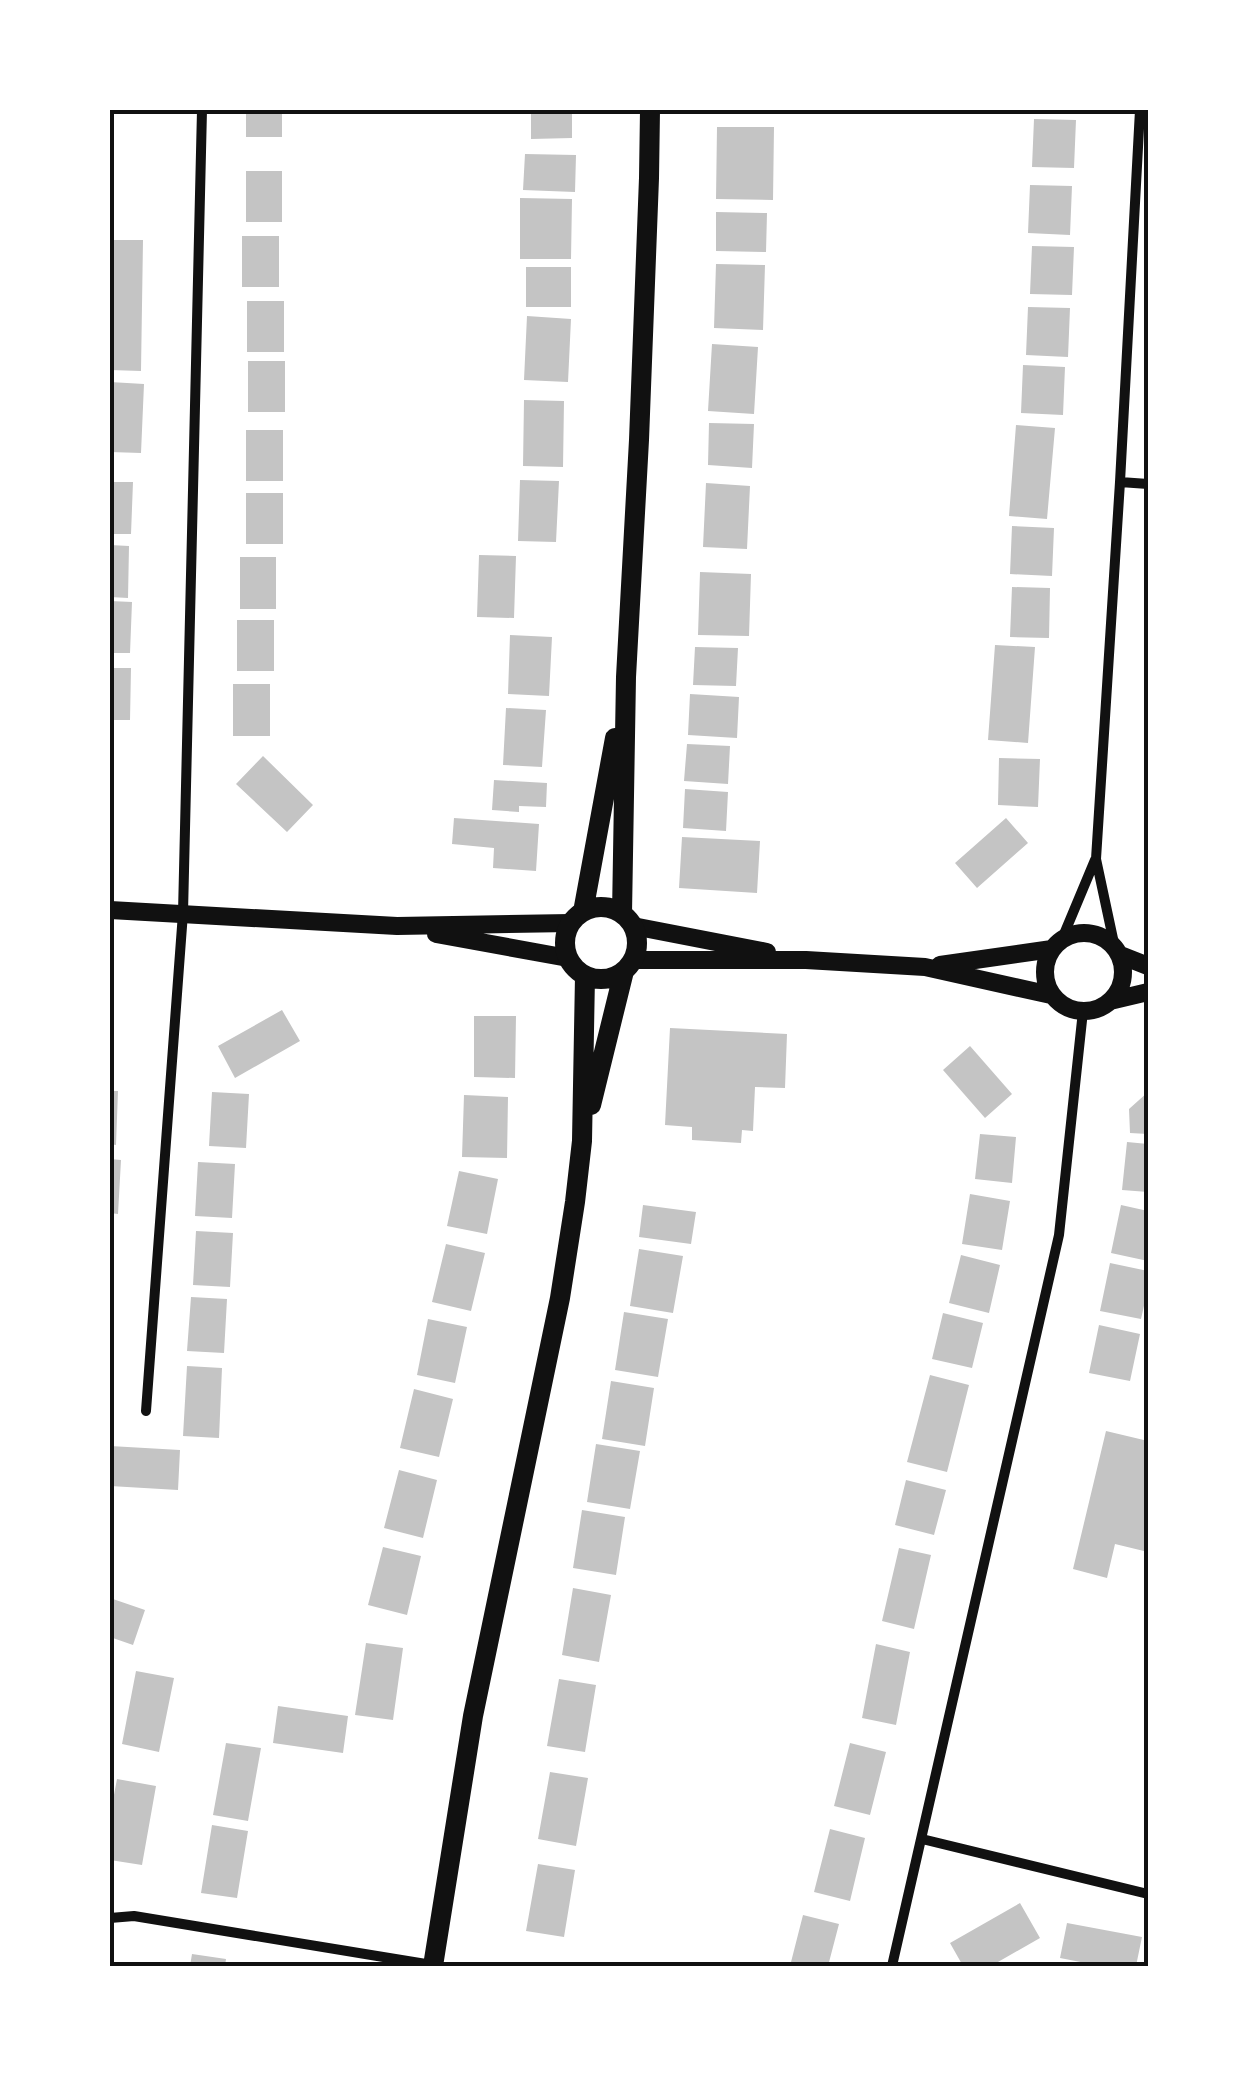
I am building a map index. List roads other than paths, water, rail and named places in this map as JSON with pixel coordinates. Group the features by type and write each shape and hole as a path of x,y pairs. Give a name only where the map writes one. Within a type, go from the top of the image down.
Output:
{"main road":[{"path":"628,920 626,677 650,110"},
{"path":"626,677 577,917 566,934 566,948 568,958 586,976 613,976 629,966"},
{"path":"577,917 596,907 611,908 628,920 637,937 582,1141"},
{"path":"434,1966 473,1716 560,1298 582,1141 586,976"}],"street":[{"path":"146,1410 182,913 202,110"},
{"path":"1110,1002 1122,984 1123,966 1096,859 1140,110"},
{"path":"1120,482 1148,484"},
{"path":"1096,859 1045,966 1046,982 1060,1004 1083,1012 1148,992"},
{"path":"110,910 397,926 577,917"},
{"path":"628,920 806,960"},
{"path":"397,926 568,958"},
{"path":"925,967 1057,944 1077,933 1091,933 1110,943 1117,952 1148,966"},
{"path":"629,966 806,960 925,967 1051,994"},
{"path":"892,1966 1059,1235 1083,1012"},
{"path":"922,1839 1148,1894"},
{"path":"110,1918 134,1916 434,1966"}]}
